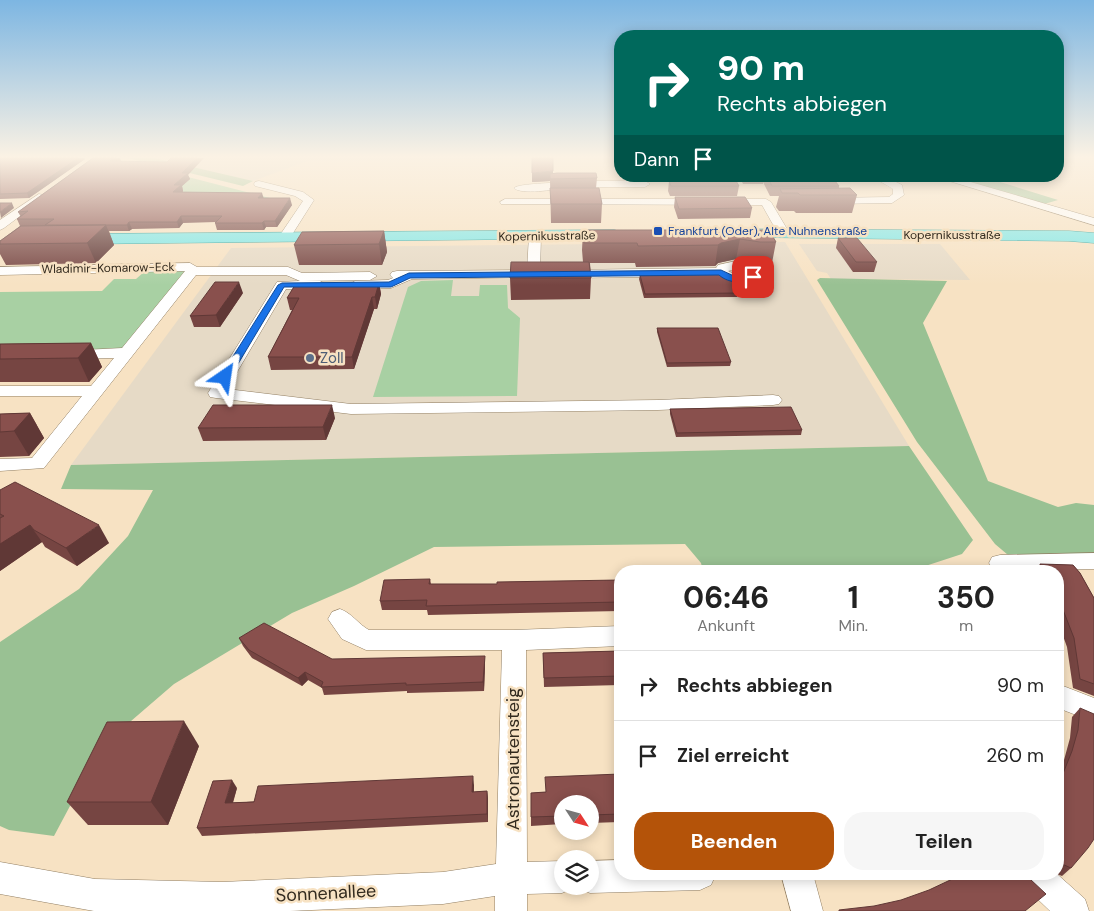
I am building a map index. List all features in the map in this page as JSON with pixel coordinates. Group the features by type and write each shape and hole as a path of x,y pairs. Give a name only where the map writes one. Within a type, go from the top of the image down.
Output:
{"main road":[{"name":"Kopernikusstraße","path":"728,234 1069,236 1094,238"},
{"name":"Kopernikusstraße","path":"64,239 632,235"}],"street":[{"path":"0,226 35,201"},
{"path":"284,238 309,201"},
{"path":"821,201 856,201"},
{"path":"1021,201 1094,222"},
{"path":"505,202 771,202 784,234"},
{"path":"8,203 32,203"},
{"path":"533,274 535,236"},
{"name":"Wladimir-Komarow-Eck","path":"0,271 140,269 182,266 190,267 192,271 37,464 0,465"},
{"path":"192,271 288,271 300,277 721,272"},
{"path":"409,275 391,284 282,285 216,392 351,409 658,405 774,400"},
{"path":"58,354 127,353"},
{"path":"0,391 96,391"},
{"path":"1033,565 1094,561"},
{"path":"340,619 351,632 366,640 514,640 614,636"},
{"name":"Astronautensteig","path":"512,911 514,640"},
{"path":"1064,698 1094,710"},
{"path":"599,876 614,876"},
{"name":"Sonnenallee","path":"0,878 95,895 220,905 451,887 512,878 554,877"},
{"path":"799,880 807,911"},
{"path":"1040,880 1073,911"}],"shaded area":[{"path":"785,242 909,446 71,465 231,248"},
{"path":"799,244 940,244 970,280 831,279 827,273 817,271"}],"green space":[{"path":"120,201 268,201 267,202 117,203"},
{"path":"1014,201 1056,201 1034,207"},
{"path":"161,270 185,271 122,349 0,352 0,292 102,291 114,279 136,279 144,272"},
{"path":"820,278 947,281 923,323 988,481 1058,507 1076,503 1094,505 1094,554 1008,555 995,544 917,442 817,280"},
{"path":"453,280 451,296 479,296 480,285 507,285 508,308 520,318 517,396 373,397 408,287 421,281"},
{"path":"909,446 973,540 962,554 928,565 702,565 685,544 434,547 354,586 292,613 174,684 102,746 54,836 9,830 0,826 0,642 79,589 128,536 153,490 61,489 71,465"}],"building":[{"path":"34,201 288,201 275,221 264,221 262,223 215,223 222,216 181,216 177,222 129,222 127,225 45,225 54,219 17,219 28,211 18,212"},
{"path":"551,201 601,201 602,204 551,204"},
{"path":"676,201 747,201 752,208 679,209"},
{"path":"0,203 12,203 0,212"},
{"path":"106,225 87,243 0,244 0,241 21,226"},
{"path":"583,230 769,230 776,242 740,239 718,245 638,246 637,243 584,243"},
{"path":"384,231 379,244 294,245 302,232"},
{"path":"838,238 857,238 877,262 856,262"},
{"path":"511,262 589,262 591,278 510,278"},
{"path":"718,274 732,280 738,293 645,294 640,275"},
{"path":"215,282 239,282 216,315 190,316"},
{"path":"379,283 375,297 372,297 352,357 268,357 299,298 287,298 295,285"},
{"path":"657,328 718,328 731,362 667,363"},
{"path":"91,343 78,358 0,359 0,344"},
{"path":"213,405 332,405 323,427 198,428"},
{"path":"791,407 802,430 677,433 670,409"},
{"path":"30,413 14,431 0,432 0,414"},
{"path":"15,482 99,525 66,548 34,530 30,525 0,544 0,518 4,516 0,514 0,490"},
{"path":"1040,564 1073,565 1080,573 1094,598 1094,684 1080,679 1074,638 1064,612 1064,565"},
{"path":"430,579 429,584 614,580 614,602 426,606 427,600 380,601 384,580"},
{"path":"264,623 332,659 485,656 483,682 321,687 323,682 305,672 298,678 249,650 239,638"},
{"path":"614,651 614,676 544,678 543,653"},
{"path":"1080,708 1094,714 1094,839 1071,868 1064,865 1064,771 1078,730"},
{"path":"184,721 151,802 67,802 107,722"},
{"path":"614,774 614,814 599,815 599,795 554,795 554,816 531,817 531,793 546,792 545,777"},
{"path":"473,776 472,792 487,791 487,814 197,828 213,781 232,780 225,803 254,802 258,786"},
{"path":"950,880 1031,880 1046,894 1025,911 839,911 901,900"}],"place":[{"name":"Frankfurt (Oder), Alte Nuhnenstraße","path":"658,231"},
{"name":"Zoll","path":"310,358"}],"route":[{"path":"225,377 282,285 391,284 409,275 721,272 735,279 745,280 753,277"}]}
